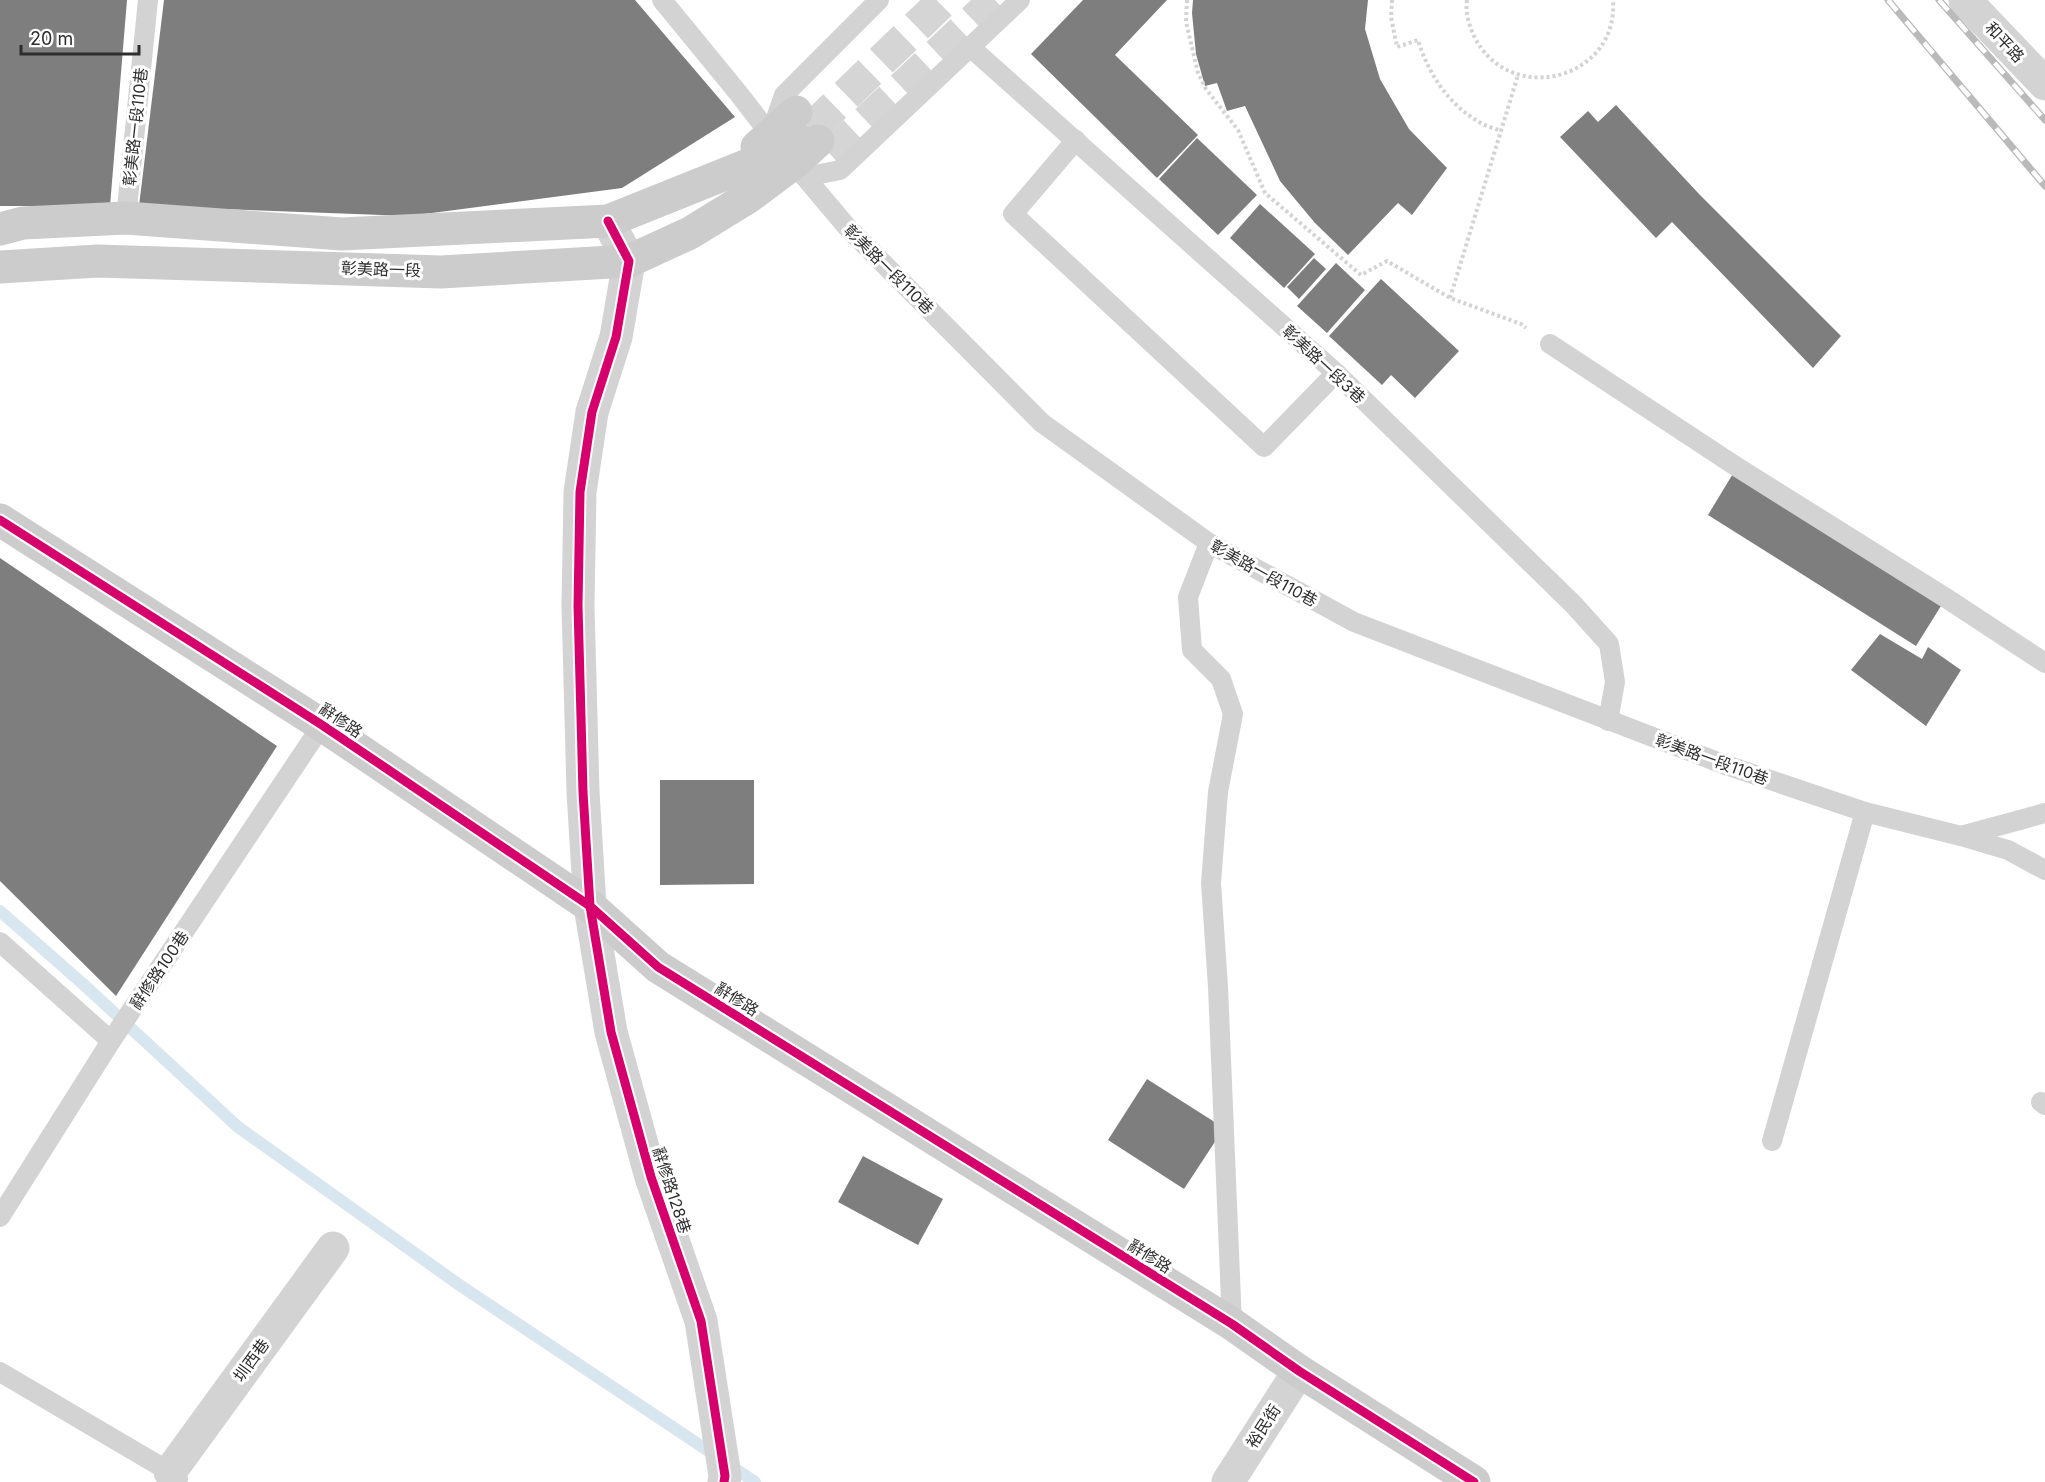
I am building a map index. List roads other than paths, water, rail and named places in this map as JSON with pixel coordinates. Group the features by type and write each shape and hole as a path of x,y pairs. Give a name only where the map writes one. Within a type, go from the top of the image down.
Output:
{"street":[{"name":"和平路","path":"1965,0 2045,84"},
{"name":"彰美路一段","path":"0,229 23,223 126,218 342,234 608,221 740,184 788,156 813,134"},
{"name":"彰美路一段","path":"0,267 98,261 441,272 629,261 690,233 740,184 788,156 813,134"},
{"path":"608,221 629,261"},
{"name":"辭修路128巷","path":"629,261 616,337 592,412 580,492 578,606 583,792 590,906 611,1032 651,1176 701,1321 725,1476 724,1482"},
{"name":"辭修路","path":"0,519 322,725 590,906 658,967 1232,1324 1299,1371 1474,1482"},
{"name":"圳西巷","path":"176,1477 333,1248"},
{"name":"裕民街","path":"1228,1482 1299,1371"}],"lane":[{"name":"彰美路一段110巷","path":"126,218 148,0"},
{"name":"彰美路一段110巷","path":"662,0 847,227 1042,423 1209,543 1354,622 1723,764 1865,812 2008,850 2045,870"},
{"path":"813,134 879,0"},
{"path":"813,134 969,46 1020,0"},
{"name":"彰美路一段3巷","path":"969,46 1336,373 1574,605 1608,644 1614,682 1608,721"},
{"path":"739,94 763,100 813,134 828,185 828,205"},
{"path":"1076,141 1013,214 1264,447 1336,373"},
{"path":"1550,344 1737,467 2045,663"},
{"path":"1209,543 1188,597 1192,650 1221,679 1233,714 1218,792 1211,884 1218,987 1232,1324"},
{"name":"辭修路100巷","path":"0,1217 111,1041 322,725"},
{"path":"1772,1142 1865,812"},
{"path":"1961,836 2045,813"},
{"path":"0,942 111,1041"},
{"path":"0,1372 176,1477"}],"waterway":[{"path":"0,911 238,1127 458,1284 755,1482"}],"tunnel":[{"path":"811,129 944,0"},
{"path":"831,155 995,0"}],"railway":[{"path":"1888,0 2045,186"},
{"path":"1939,0 2045,120"}]}
